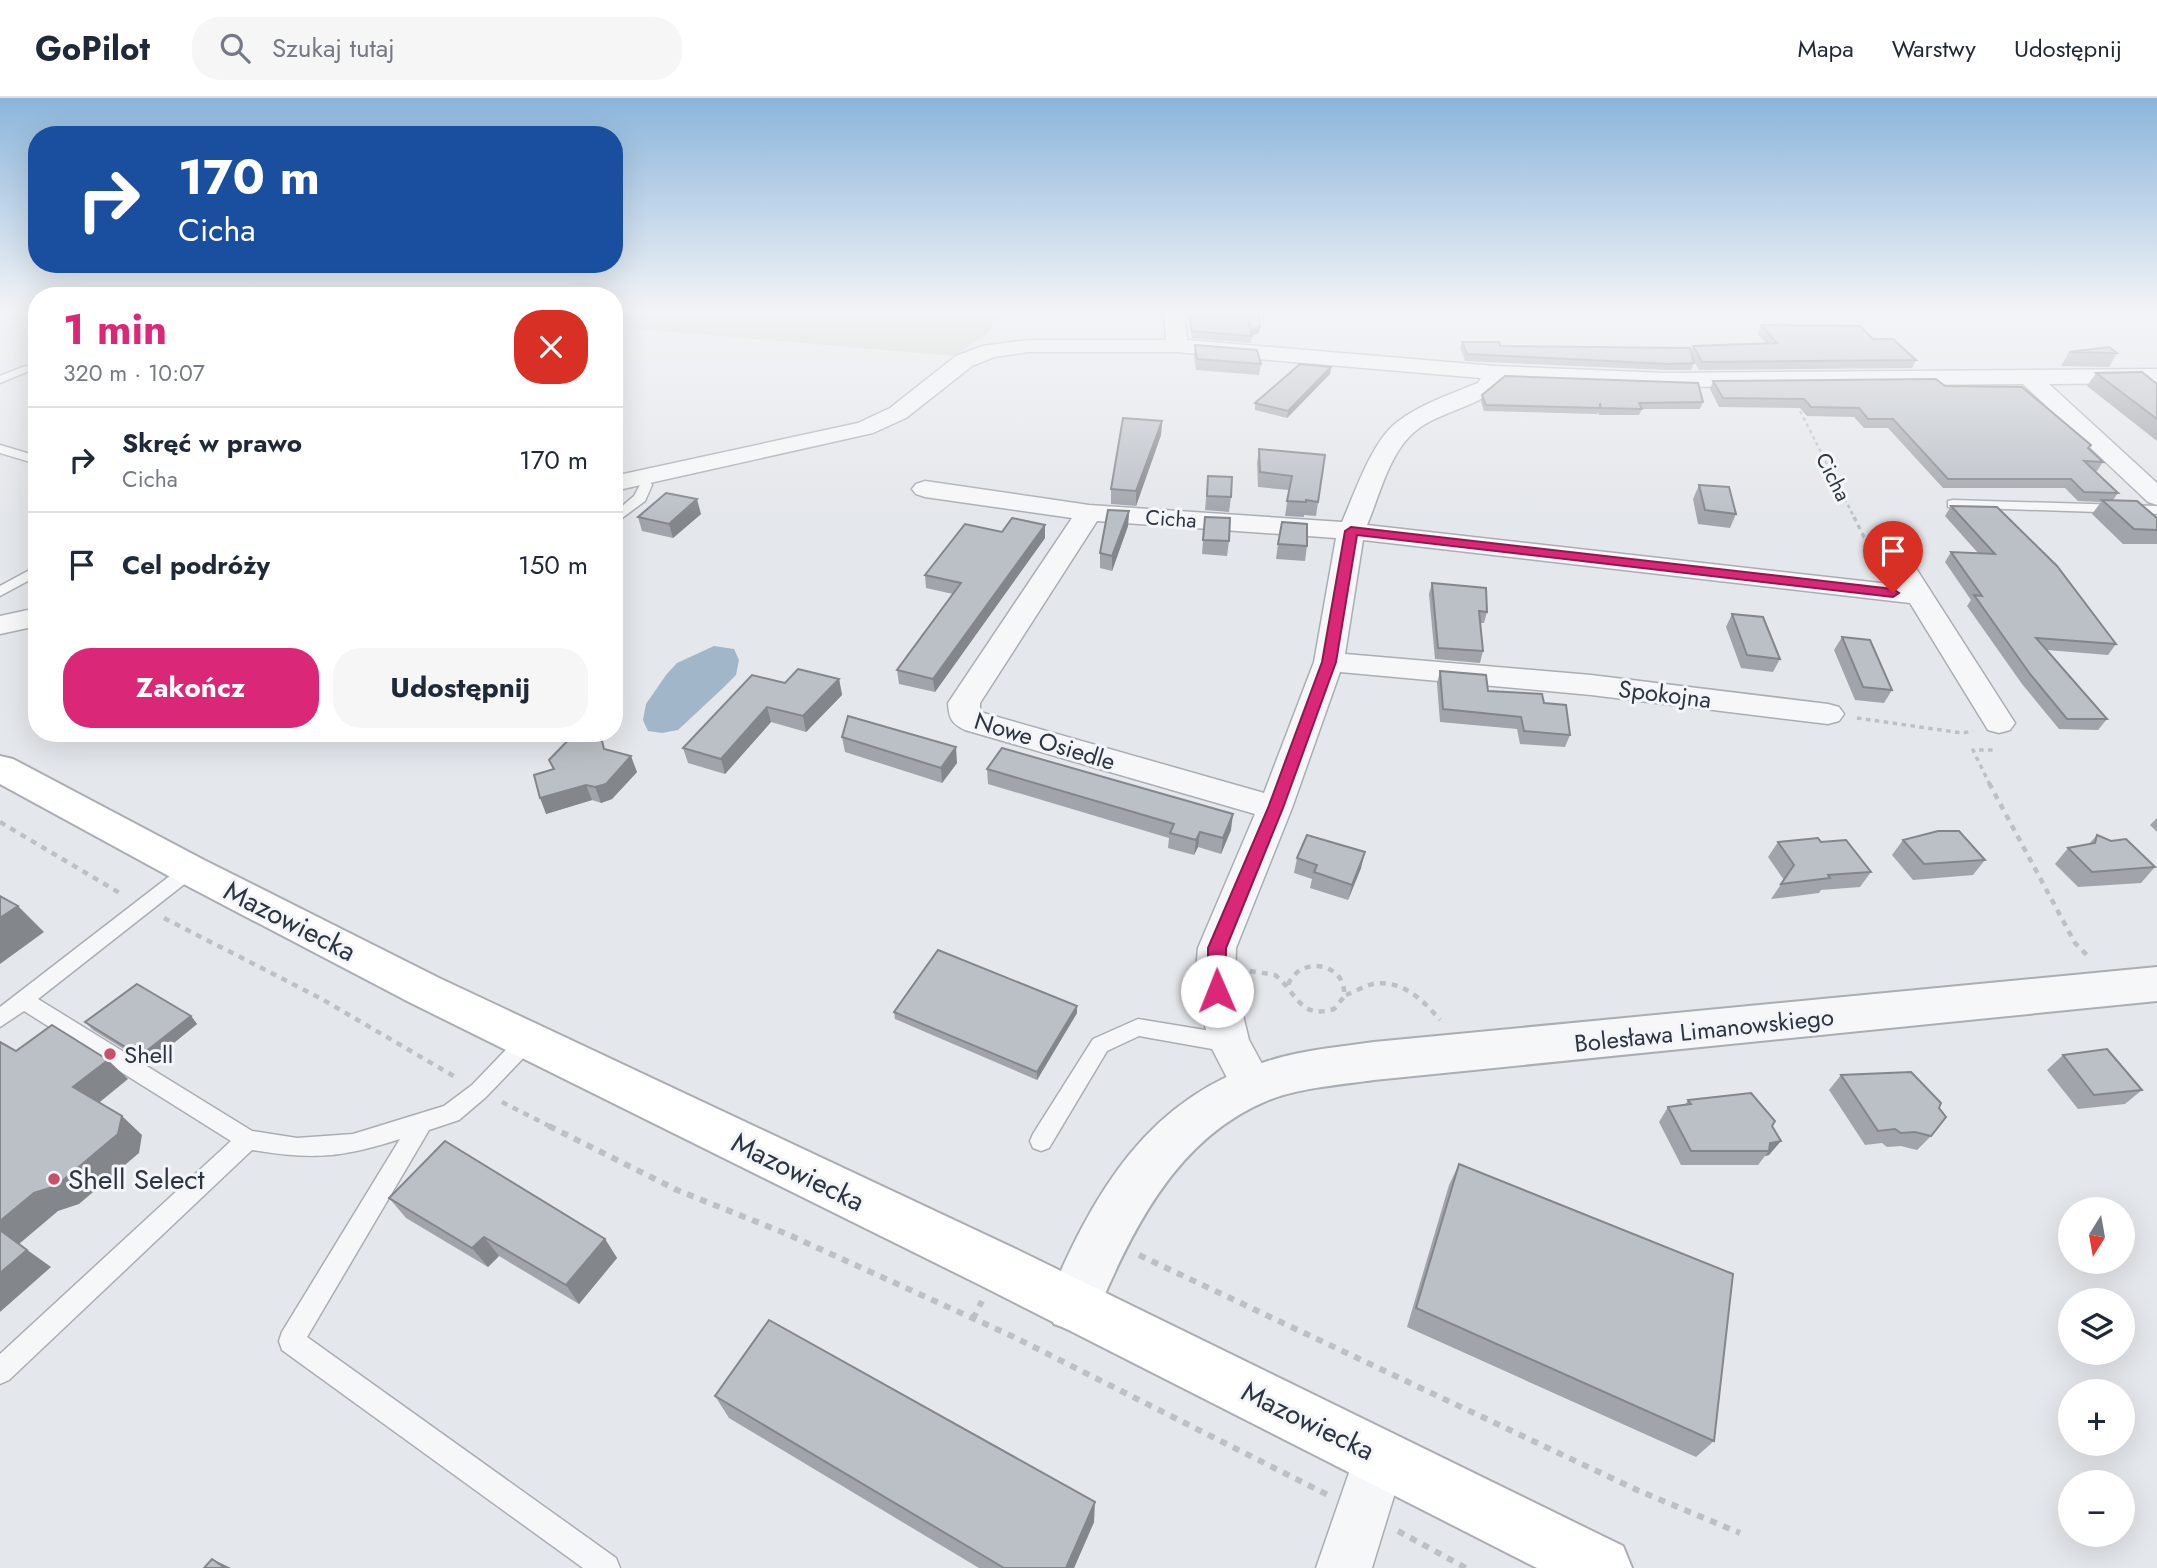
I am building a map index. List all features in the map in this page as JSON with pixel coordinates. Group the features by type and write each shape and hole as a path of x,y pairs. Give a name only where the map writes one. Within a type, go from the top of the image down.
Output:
{"main road":[{"name":"Mazowiecka","path":"0,768 190,870 527,1041 1073,1305 1601,1568"}],"street":[{"path":"623,482 828,438 873,425 898,413 939,380"},
{"path":"1073,1305 1109,1226 1131,1189 1159,1154 1204,1114 1253,1086 1229,1043 1215,982 1217,948 1275,808 1329,662 1351,531 1384,454 1402,430 1427,413 1487,387 1491,380"},
{"path":"1656,380 1713,380"},
{"path":"2032,380 2157,497"},
{"name":"Cicha","path":"925,489 1089,513 1351,531 1920,596"},
{"name":"Nowe Osiedle","path":"1089,513 964,704 965,717 976,723 1275,808"},
{"path":"1893,554 1999,723"},
{"path":"0,625 28,619"},
{"name":"Spokojna","path":"1329,662 1591,685 1828,714"},
{"name":"Bolesława Limanowskiego","path":"1253,1086 1306,1072 1374,1061 2157,984"},
{"path":"1344,1568 1380,1457"}],"lane":[{"path":"0,449 28,457"},
{"path":"623,512 644,492 646,485 642,478"},
{"path":"1953,504 2157,510"},
{"path":"0,592 28,575"},
{"path":"0,1019 190,870"},
{"path":"23,1000 248,1140 297,1148 352,1144 451,1113 479,1091 527,1041"},
{"path":"1041,1141 1100,1045 1138,1027 1229,1043"},
{"path":"421,1123 290,1341 606,1568"},
{"path":"0,1371 248,1140"}],"path":[{"name":"Cicha","path":"1783,380 1864,537 1893,554"},
{"path":"1828,714 1962,733 1988,729 1999,723 2014,749 1972,750 2011,828 2075,943 2096,964"},
{"path":"0,822 143,907 320,998 479,1091 677,1190 788,1234 1014,1337 1466,1568"},
{"path":"1238,971 1265,971 1288,985 1295,1002 1314,1012 1335,1009 1343,1003 1346,995 1346,986 1340,977 1320,965 1298,969 1291,975 1288,985"},
{"path":"1346,995 1373,984 1396,986 1421,997 1442,1023"},
{"path":"1132,1251 1637,1490 1740,1533"}],"water":[{"path":"714,646 734,649 739,660 736,675 678,730 662,733 648,731 643,720 646,704 666,675 677,663"}],"building":[{"path":"1282,380 1319,380 1288,411 1255,403"},
{"path":"1501,380 1604,380 1698,383 1703,402 1639,403 1642,409 1601,408 1600,403 1600,408 1486,405 1482,395"},
{"path":"1937,380 1945,386 2022,387 2091,445 2088,448 2103,462 2084,461 2118,493 2084,492 2071,479 1948,479 1893,419 1868,419 1859,408 1811,407 1804,399 1723,398 1713,381"},
{"path":"2105,380 2152,380 2157,384 2157,419"},
{"path":"1123,418 1162,421 1136,491 1111,489"},
{"path":"1259,449 1325,455 1318,502 1287,501 1292,476 1260,472"},
{"path":"1208,476 1232,477 1231,497 1207,496"},
{"path":"1699,485 1729,487 1736,514 1705,510"},
{"path":"666,493 697,499 669,524 638,517"},
{"path":"2102,500 2137,501 2157,518 2157,530 2134,529"},
{"path":"1951,506 1997,507 2057,566 2116,644 2036,638 2107,719 2067,719 2030,674 1974,595 1982,596 1951,552 1995,554"},
{"path":"1108,510 1129,511 1112,556 1100,553"},
{"path":"1205,517 1230,518 1229,541 1203,540"},
{"path":"1012,518 1045,525 933,679 897,670 961,583 925,575 965,524 1002,532"},
{"path":"1282,522 1307,524 1307,546 1278,544"},
{"path":"1432,583 1486,588 1487,612 1479,611 1483,651 1438,648"},
{"path":"1732,614 1763,617 1780,659 1747,655"},
{"path":"1842,637 1870,640 1892,690 1863,687"},
{"path":"798,669 839,679 803,716 767,707 721,759 683,748 752,675 785,683"},
{"path":"1440,671 1486,675 1488,691 1542,694 1544,703 1566,705 1570,735 1524,731 1521,717 1443,709"},
{"path":"848,716 956,747 941,768 842,737"},
{"path":"566,742 602,742 604,749 631,756 606,784 595,787 586,785 540,798 534,775 554,769 549,760"},
{"path":"1002,748 1233,814 1223,838 1200,832 1196,840 1170,833 1174,824 987,769"},
{"path":"1938,831 1959,831 1985,860 1924,864 1903,840"},
{"path":"1307,835 1365,852 1352,885 1314,872 1317,865 1297,858"},
{"path":"2097,835 2111,841 2126,839 2155,867 2092,872 2068,848 2095,843"},
{"path":"1818,838 1821,842 1846,840 1871,872 1828,875 1830,878 1781,884 1794,865 1778,842"},
{"path":"0,896 18,906 0,918"},
{"path":"938,950 1077,1006 1037,1072 894,1012"},
{"path":"137,984 191,1016 140,1056 85,1022"},
{"name":"Shell Select","path":"52,1025 108,1060 73,1087 122,1116 118,1134 56,1186 34,1193 0,1221 0,1042 16,1051"},
{"path":"2107,1049 2142,1090 2094,1095 2063,1055"},
{"path":"1911,1072 1941,1103 1939,1108 1946,1117 1931,1136 1915,1132 1901,1133 1895,1129 1878,1131 1841,1075"},
{"path":"1751,1093 1775,1121 1772,1126 1781,1141 1770,1143 1769,1151 1691,1151 1668,1107 1691,1104 1688,1100"},
{"path":"445,1141 605,1239 566,1285 484,1237 472,1248 389,1198"},
{"path":"1459,1164 1733,1274 1714,1441 1416,1308"},
{"path":"0,1230 27,1250 0,1273"},
{"path":"769,1320 1095,1502 1066,1568 1004,1568 715,1396"},
{"path":"212,1559 225,1568 204,1568"}],"place":[{"name":"Shell","path":"110,1054"},
{"name":"Shell Select","path":"54,1179"}],"route":[{"path":"1217,991 1217,948 1275,808 1329,662 1351,531 1893,593"}]}
